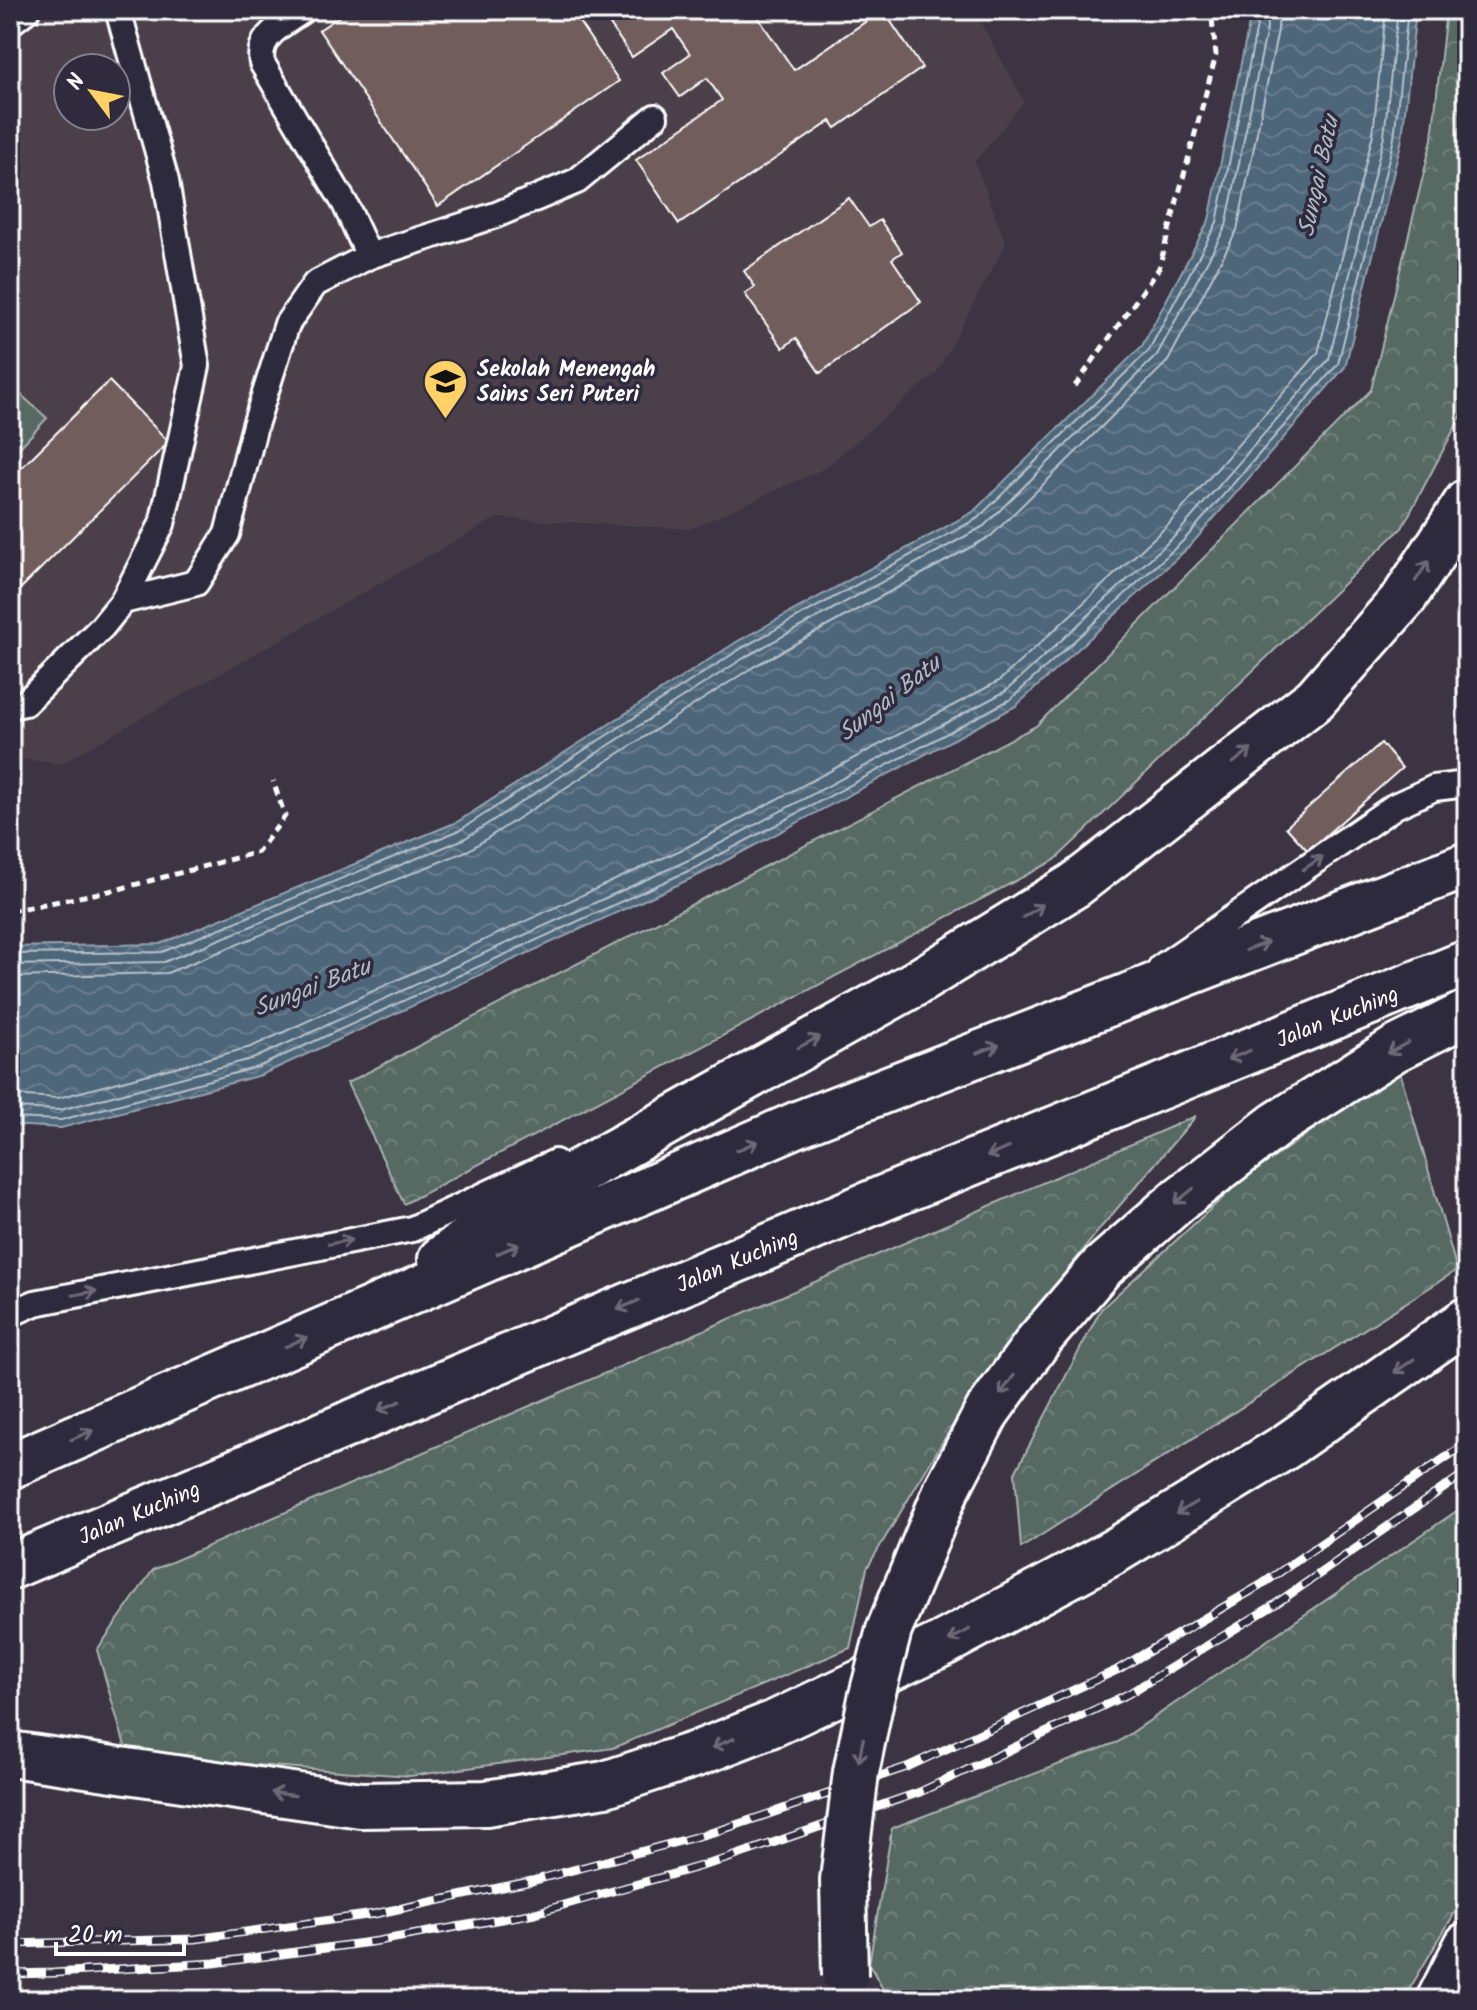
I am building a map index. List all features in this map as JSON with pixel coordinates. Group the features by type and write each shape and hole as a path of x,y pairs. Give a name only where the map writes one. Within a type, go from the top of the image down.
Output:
{"highway":[{"path":"385,1302 503,1214 916,983 1075,885 1315,699 1404,598 1467,502"},
{"path":"10,1466 805,1121 1467,865"},
{"name":"Jalan Kuching","path":"10,1567 856,1210 1467,963"},
{"path":"848,1988 843,1880 856,1772 871,1699 889,1630 946,1491 987,1412 1039,1340 1101,1268 1180,1199 1277,1124 1395,1049 1467,1013"},
{"path":"10,1754 361,1805 486,1803 605,1784 696,1754 775,1723 942,1644 1075,1572 1285,1447 1467,1320"},
{"path":"1439,2000 1467,1945"}],"lane":[{"path":"10,23 27,10"},
{"path":"10,706 25,703 102,627 123,601 162,524 197,366 166,181 118,10"},
{"path":"303,10 265,38 260,53 262,63 345,204 369,256"},
{"path":"123,601 196,583 227,534 255,425 287,324 315,284 369,256 496,215 577,181 655,117"},
{"path":"1110,1002 1395,806 1434,788 1467,784"},
{"path":"10,1314 35,1303 412,1229 765,1065"}],"path":[{"path":"1075,386 1159,268 1216,55 1211,10"},
{"path":"10,911 119,889 258,852 285,816 273,781"}],"shaded area":[{"name":"Sekolah Menengah Sains Seri Puteri","path":"10,10 974,10 1024,101 975,162 1006,243 937,372 825,468 690,529 496,518 60,764 10,757"}],"green space":[{"path":"1446,10 1467,10 1467,405 1402,528 1055,860 404,1204 347,1083 1036,726 1371,390 1432,139"},
{"path":"10,385 47,418 10,458"},
{"path":"1399,1068 1457,1270 1021,1548 1015,1473 1101,1309 1240,1182"},
{"path":"1196,1116 1103,1225 978,1383 867,1568 850,1648 613,1748 410,1776 128,1756 97,1650 153,1570"},
{"path":"1467,1504 1467,1892 1403,2000 889,2000 869,1964 892,1828 1118,1742"}],"water":[{"name":"Sungai Batu","path":"1249,10 1416,10 1402,139 1345,367 1190,546 1016,706 701,874 261,1075 61,1128 10,1125 10,947 160,944 457,822 738,641 973,512 1142,346 1209,220 1249,24"}],"building":[{"path":"349,10 571,10 619,81 438,206 319,30"},
{"path":"600,10 753,10 794,70 883,10 922,68 836,128 831,121 679,224 636,160 722,100 707,78 680,97 663,73 690,54 673,29 632,57"},
{"path":"849,198 869,227 880,220 902,252 892,259 921,302 820,373 796,338 783,348 745,294 755,287 744,271"},
{"path":"109,381 169,442 10,599 10,479"},
{"path":"1381,743 1402,768 1308,851 1286,827"}],"railway":[{"path":"10,1944 195,1939 374,1914 532,1881 721,1830 907,1767 1117,1670 1261,1585 1467,1443"},
{"path":"10,1974 214,1963 378,1941 535,1913 726,1859 920,1792 1128,1694 1274,1605 1467,1472"}],"place":[{"name":"Sekolah Menengah Sains Seri Puteri","path":"446,420"}]}
